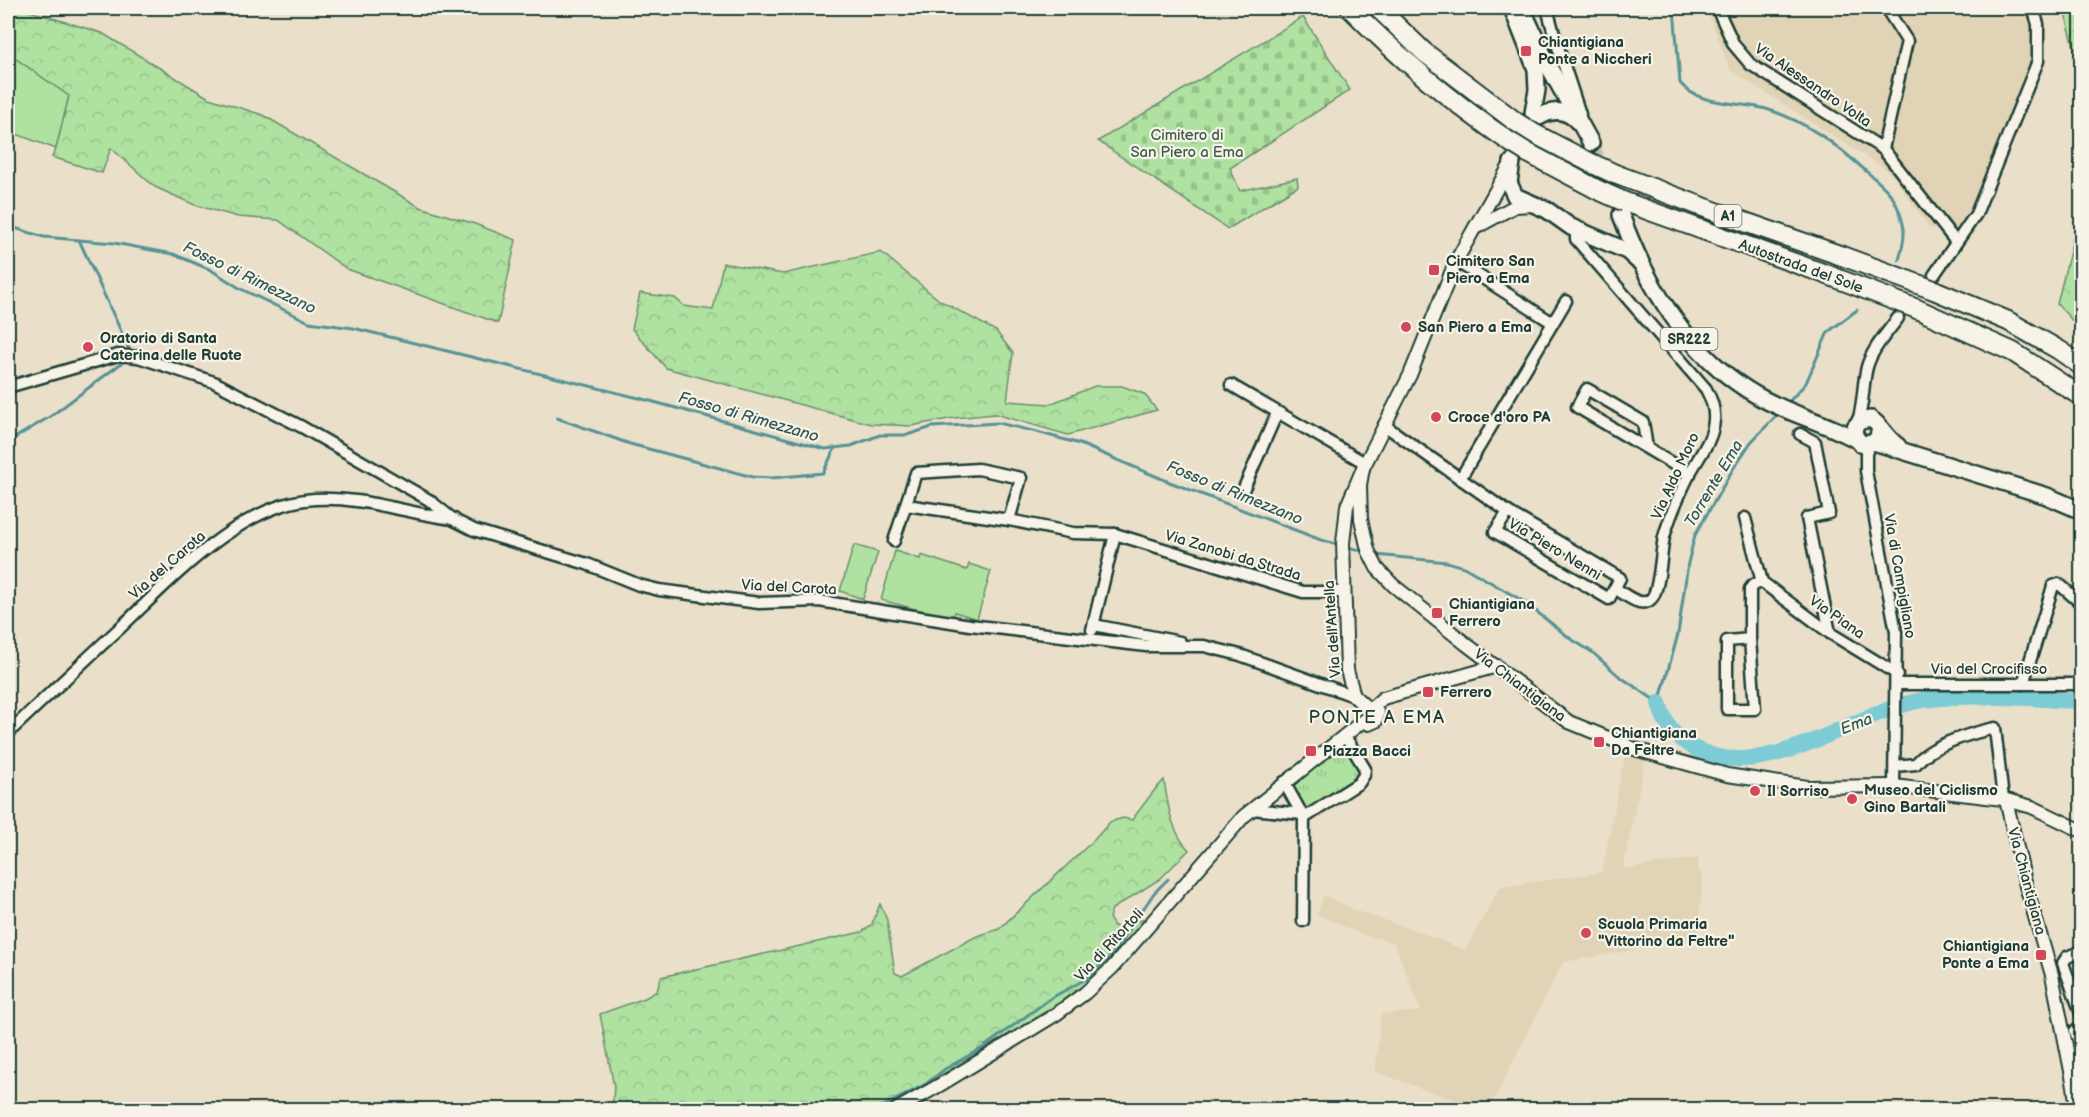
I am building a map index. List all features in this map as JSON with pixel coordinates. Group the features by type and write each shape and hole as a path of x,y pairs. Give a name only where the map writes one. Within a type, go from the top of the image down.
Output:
{"highway":[{"name":"Autostrada del Sole","path":"1350,8 1424,78 1510,142 1520,158 1598,190 1622,210 1828,275 1917,309 2013,352 2082,397"},
{"name":"Autostrada del Sole","path":"1378,8 1424,52 1516,122 1536,122 1589,162 1719,213 1842,256 1934,283 2008,321 2082,366"}],"main road":[{"path":"1512,8 1536,69 1536,122"},
{"path":"1522,8 1549,67 1592,143"},
{"path":"1536,122 1549,112 1562,111 1572,115 1583,126"},
{"name":"SR222","path":"1520,158 1509,178 1512,193 1518,199 1547,210 1582,232 1627,251 1642,266"},
{"path":"1582,232 1602,235 1612,231 1618,223 1622,210"},
{"name":"SR222","path":"1622,210 1642,266 1657,293 1688,338 1721,370 1756,395 1837,430 1866,429"},
{"path":"1866,429 1905,450 2047,496 2082,511"},
{"path":"2022,489 2082,517"}],"street":[{"path":"1547,8 1583,126"},
{"name":"Via Alessandro Volta","path":"1717,8 1734,45 1750,64 1883,149 1956,242"},
{"path":"1883,149 1907,41 1886,8"},
{"path":"1934,283 1956,242 1976,214 2038,61 2038,24 2033,8"},
{"name":"Via Chiantigiana","path":"1343,546 1345,514 1349,498 1410,375 1456,261 1520,158"},
{"name":"Via Chiantigiana","path":"1474,230 1486,220 1515,206 1536,206"},
{"name":"Via Aldo Moro","path":"1582,232 1575,235 1578,242 1706,389 1713,405 1714,425 1710,438 1690,474 1666,532 1653,598 1640,602 1615,588"},
{"path":"1456,261 1553,323"},
{"path":"1460,479 1566,301"},
{"name":"Via di Campigliano","path":"1894,786 1896,632 1866,471 1866,429 1867,366 1875,350 1898,318"},
{"name":"Via del Carota","path":"8,387 118,356 138,357 214,382 302,427 429,500 454,519 474,530 587,564 639,585 659,590 759,603 819,601 970,626 1146,646 1204,646"},
{"path":"1231,385 1364,466"},
{"path":"1647,448 1643,422 1587,389 1577,407 1690,474"},
{"path":"1244,488 1277,413"},
{"name":"Via Piero Nenni","path":"1384,425 1508,512 1620,578 1609,599 1496,532 1508,512"},
{"path":"1800,434 1815,442 1829,513 1807,518 1830,633"},
{"name":"Via Chiantigiana","path":"1364,466 1360,485 1364,534 1377,568 1393,585 1466,644 1569,722 1635,749 1704,769 1764,782 1827,788 1894,786 2005,800 2026,886 2052,975 2078,1085 2077,1110"},
{"path":"894,541 916,473 978,469 1021,478 1008,520"},
{"name":"Via del Carota","path":"8,733 204,549 257,516 291,502 316,499 378,504 427,516 454,519"},
{"name":"Via Zanobi da Strada","path":"906,505 1008,520 1072,533 1115,534 1303,592 1344,592"},
{"path":"1745,518 1762,582 1753,585 1750,589 1750,639 1755,709 1727,709 1727,641 1750,639"},
{"path":"1088,639 1094,625 1115,534"},
{"name":"Via dell'Antella","path":"1343,546 1347,670 1354,696 1369,707"},
{"name":"Via Piana","path":"1762,582 1896,685"},
{"path":"2023,684 2053,585 2059,584 2082,604"},
{"name":"Via del Carota","path":"1094,625 1240,655 1354,696"},
{"path":"1369,707 1383,698 1497,666"},
{"name":"Via del Crocifisso","path":"1896,685 2072,684 2082,682"},
{"name":"Via di Ritortoli","path":"896,1110 1065,1009 1085,993 1112,968 1195,871 1252,809 1363,721 1370,724 1376,721 1378,713 1369,707"},
{"path":"1895,766 1916,764 1924,754 1937,747 1995,728 2005,800 2032,807 2082,831"},
{"path":"1252,809 1303,816 1359,783 1365,769 1345,736"},
{"path":"1284,782 1303,816 1303,921"},
{"path":"2082,951 2067,957 2063,963 2082,1016"},
{"path":"2077,1029 2075,1031 2082,1051"}],"shaded area":[{"path":"1706,8 2021,8 2046,53 2034,94 1973,237 1929,228 1890,172 1730,70"},
{"name":"Scuola Primaria \"Vittorino da Feltre\"","path":"1625,754 1645,760 1623,869 1698,858 1699,871 1703,876 1698,939 1563,962 1489,1109 1480,1109 1375,1072 1381,1014 1421,1011 1394,942 1363,935 1317,914 1324,895 1354,910 1465,950 1500,887 1602,872"}],"green space":[{"path":"9,8 20,8 102,33 209,98 263,115 420,207 475,224 516,240 498,323 347,269 278,220 238,217 195,205 155,187 111,148 102,173 52,157 69,96 8,53"},
{"path":"2065,13 2081,13 2081,61 2078,61"},
{"name":"Cimitero di San Piero a Ema","path":"1303,17 1350,90 1230,168 1240,191 1297,178 1298,186 1228,229 1098,141"},
{"path":"8,53 69,96 56,149 8,131"},
{"path":"2081,223 2082,330 2057,304 2073,239"},
{"path":"881,252 939,300 996,331 1013,353 1007,401 1050,404 1095,386 1122,386 1144,394 1157,410 1068,435 995,414 954,418 911,426 871,424 666,368 632,329 640,293 675,298 684,306 713,310 723,263 783,274"},
{"path":"854,545 878,552 863,599 840,591"},
{"path":"895,551 920,559 921,555 967,570 969,564 991,571 977,619 955,612 953,619 881,600"},
{"path":"1346,742 1361,768 1356,777 1308,811 1289,784"},
{"path":"1164,780 1174,827 1189,850 1160,879 1112,909 1109,918 1114,926 1124,928 1147,917 1096,977 1074,994 886,1109 612,1109 614,1087 600,1014 645,998 657,991 661,977 862,932 872,924 880,904 887,920 895,973 902,976 977,936 999,929 1095,839 1110,822 1123,818 1132,820"}],"waterway":[{"name":"Torrente Ema","path":"1674,8 1680,83 1688,91 1709,100 1766,109 1781,114 1808,127 1844,152 1884,187 1894,201 1904,228 1899,260"},
{"name":"Fosso di Rimezzano","path":"8,226 44,237 114,243 173,254 211,270 241,289 309,322 353,328 643,399 825,449 851,446 880,435 907,435 932,427 998,423 1037,432 1080,444 1167,481 1321,540 1341,545"},
{"path":"79,240 131,353"},
{"name":"Torrente Ema","path":"1786,405 1806,383 1828,332 1857,310"},
{"path":"8,442 51,416 127,359"},
{"name":"Fosso di Rimezzano","path":"1376,555 1447,562 1464,567 1523,601 1571,639 1592,652 1619,676 1659,703 1678,634 1688,563 1695,535 1751,442 1780,412"},
{"path":"557,418 630,444 753,477 772,478 823,473 835,448"},
{"name":"Fosso di Rimezzano","path":"1347,547 1364,551"},
{"name":"Ema","path":"1659,703 1667,724 1687,744 1720,757 1747,759 1774,754 1802,745 1884,711 1929,699 1995,697 2082,701"},
{"path":"876,1110 926,1084 945,1069 984,1047 1051,998 1086,979 1113,954 1154,893 1168,879"}],"tunnel":[{"path":"1591,143 1616,202"}],"place":[{"name":"Chiantigiana Ponte a Niccheri","path":"1526,51"},
{"name":"Cimitero San Piero a Ema","path":"1434,270"},
{"name":"San Piero a Ema","path":"1406,327"},
{"name":"Oratorio di Santa Caterina delle Ruote","path":"88,347"},
{"name":"Croce d'oro PA","path":"1436,417"},
{"name":"Chiantigiana Ferrero","path":"1437,613"},
{"name":"Ferrero","path":"1428,692"},
{"name":"Chiantigiana Da Feltre","path":"1599,742"},
{"name":"Piazza Bacci","path":"1311,751"},
{"name":"Il Sorriso","path":"1755,791"},
{"name":"Museo del Ciclismo Gino Bartali","path":"1852,799"},
{"name":"Scuola Primaria \"Vittorino da Feltre\"","path":"1586,933"},
{"name":"Chiantigiana Ponte a Ema","path":"2041,955"}],"district":[{"name":"PONTE A EMA","path":"1377,717"}]}
